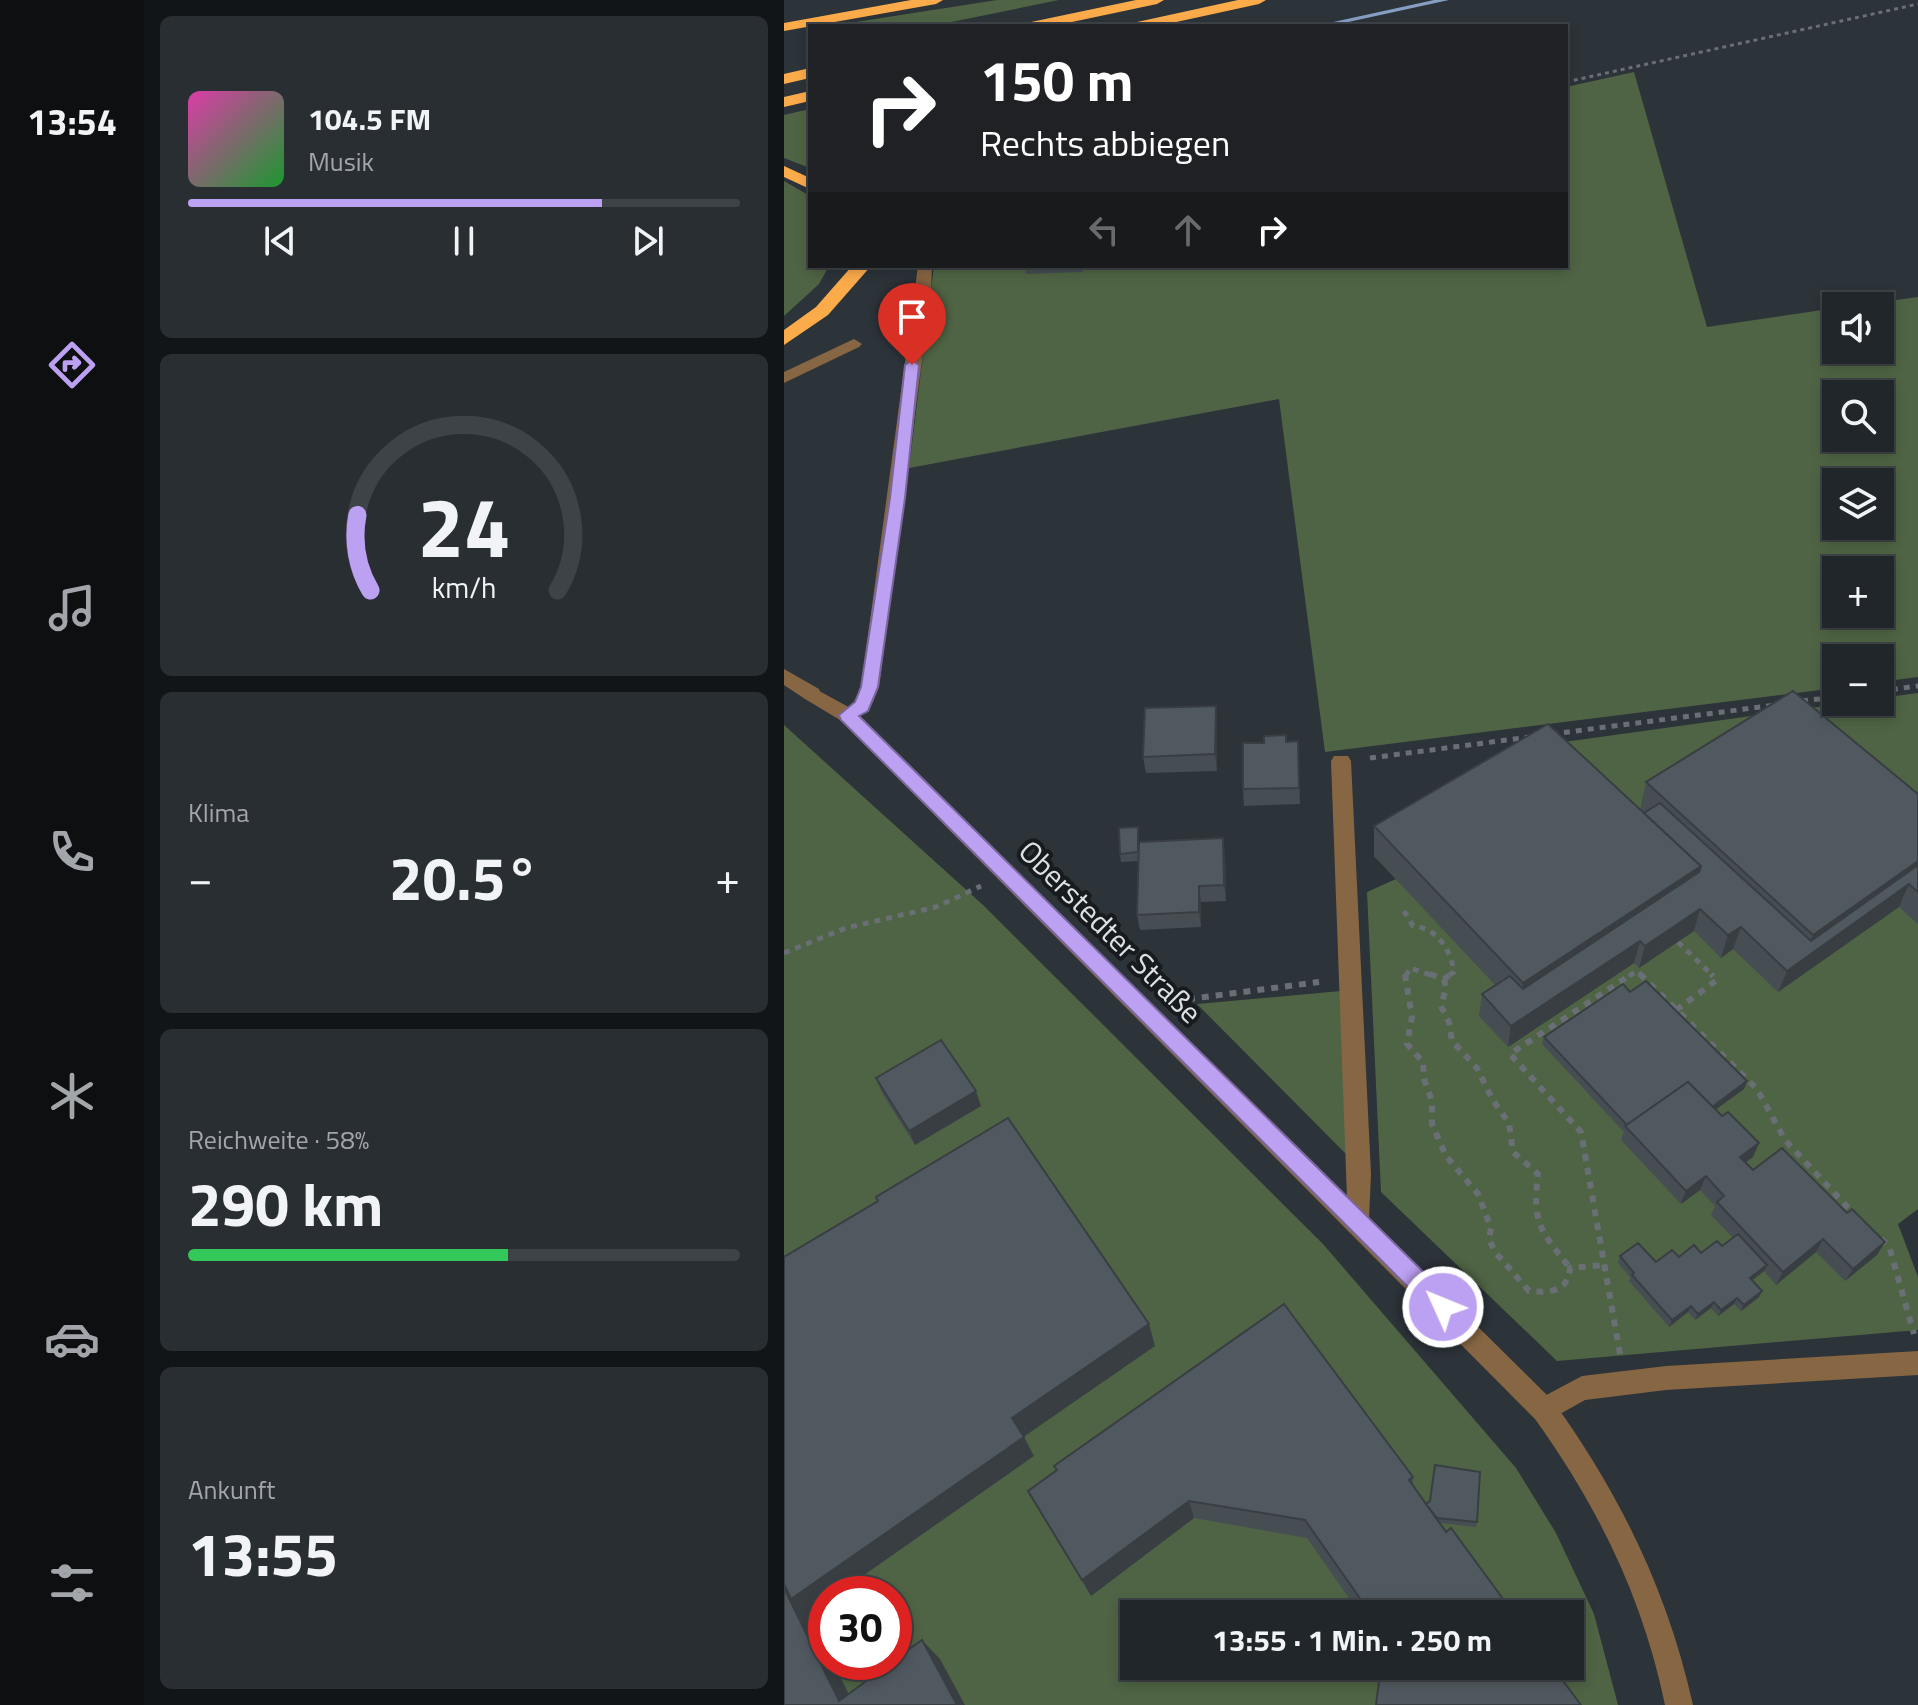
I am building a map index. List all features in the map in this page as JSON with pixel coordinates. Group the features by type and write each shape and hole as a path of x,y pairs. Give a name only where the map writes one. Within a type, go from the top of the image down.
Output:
{"highway":[{"path":"784,27 936,0"},
{"path":"1041,24 1157,0"},
{"path":"1146,24 1252,1"},
{"path":"1178,24 1252,1"},
{"path":"784,79 808,73"},
{"path":"784,102 808,96"},
{"path":"784,171 808,183"},
{"path":"784,323 826,285 837,268"},
{"path":"784,339 822,311 860,268"}],"street":[{"path":"847,715 862,706 870,687 897,498 915,338 925,289 925,268"},
{"path":"784,378 854,344"},
{"name":"Oberstedter Straße","path":"784,676 847,715 1544,1410 1572,1447 1612,1512 1632,1552 1649,1596 1679,1705"},
{"path":"784,698 812,694"},
{"path":"1341,761 1360,1174 1357,1223"},
{"path":"1544,1410 1582,1388 1666,1378 1918,1363"}],"path":[{"path":"1568,82 1918,4"},
{"path":"1894,689 1918,686"},
{"path":"1341,761 1822,699"},
{"path":"784,953 851,927 920,913 967,896"},
{"path":"1404,911 1413,926 1424,925 1430,930 1454,962 1454,972 1444,979 1432,977 1418,968 1410,968 1405,973 1413,996 1410,1009 1414,1026 1407,1044 1423,1062 1424,1079 1432,1101 1432,1124 1446,1156 1478,1194 1491,1228 1489,1239 1495,1252 1529,1291 1546,1293 1561,1289 1569,1280 1570,1268 1541,1232 1534,1206 1538,1174 1513,1152 1509,1123 1492,1099 1477,1068 1452,1041 1449,1022 1441,1006 1446,988 1444,979"},
{"path":"1676,1010 1717,980 1678,942"},
{"path":"1625,1383 1581,1132 1510,1054 1637,971 1757,1089 1765,1114 1831,1193 1854,1214"},
{"path":"1137,1005 1352,978"},
{"path":"1877,1236 1889,1246 1918,1347"},
{"path":"1570,1268 1604,1265"}],"green space":[{"path":"997,0 1059,0 942,24 843,24"},
{"path":"1634,72 1707,327 1822,310 1822,364 1894,364 1894,300 1918,297 1918,677 1894,680 1894,644 1822,644 1822,690 1325,752 1279,399 909,468 934,268 1568,268 1568,87"},
{"path":"808,109 808,167 784,158 784,115"},
{"path":"784,181 808,195 808,268 828,268 819,284 784,316"},
{"path":"1918,693 1918,1209 1898,1224 1918,1277 1918,1330 1557,1361 1381,1192 1367,892 1396,879 1374,856 1564,742 1822,706 1822,716 1894,716 1894,696"},
{"path":"784,725 983,905 1323,1244 1516,1468 1556,1533 1594,1614 1618,1705 784,1705"},
{"path":"1341,991 1346,1154 1197,1004"}],"building":[{"path":"1793,691 1918,794 1918,861 1813,935 1646,782"},
{"path":"1216,706 1215,754 1143,757 1145,708"},
{"path":"1548,724 1701,866 1523,983 1374,826"},
{"path":"1286,735 1286,742 1298,741 1299,788 1243,789 1243,743 1264,743 1264,736"},
{"path":"1660,803 1811,941 1918,865 1918,892 1909,884 1787,971 1741,927 1728,935 1700,909 1645,946 1640,941 1511,1026 1482,994 1510,976 1523,989 1699,872 1701,866 1644,813"},
{"path":"1138,827 1138,852 1120,854 1119,828"},
{"path":"1223,838 1224,885 1199,886 1199,912 1137,915 1139,842"},
{"path":"1646,981 1747,1081 1712,1107 1688,1082 1627,1125 1544,1037 1623,984 1630,992"},
{"path":"941,1040 976,1091 909,1131 876,1078"},
{"path":"1688,1082 1722,1116 1728,1112 1759,1143 1740,1157 1753,1170 1782,1148 1847,1213 1852,1209 1885,1242 1853,1269 1823,1239 1783,1272 1717,1202 1724,1196 1706,1176 1686,1191 1625,1126"},
{"path":"1008,1118 1149,1324 1012,1418 1024,1437 824,1576 808,1576 808,1587 791,1599 784,1584 784,1257 878,1201 876,1197"},
{"path":"1738,1234 1767,1265 1750,1278 1762,1291 1744,1305 1737,1298 1721,1310 1714,1302 1698,1314 1691,1306 1672,1320 1632,1275 1634,1273 1620,1256 1638,1243 1656,1262 1672,1250 1679,1257 1694,1245 1701,1253 1717,1241 1722,1246"},
{"path":"1284,1304 1413,1477 1409,1480 1446,1532 1451,1528 1504,1600 1361,1600 1305,1520 1189,1501 1082,1580 1028,1491 1057,1470 1054,1466"},
{"path":"1435,1465 1480,1472 1477,1522 1437,1518 1426,1504 1430,1501"},
{"path":"784,1588 808,1637 808,1680 829,1680 839,1701 868,1680 912,1680 912,1647 922,1640 957,1705 784,1705"},
{"path":"1379,1680 1562,1680 1581,1705 1376,1705"}],"waterway":[{"path":"1329,24 1445,0"}],"route":[{"path":"912,365 870,687 862,706 847,715 1443,1307"}]}
